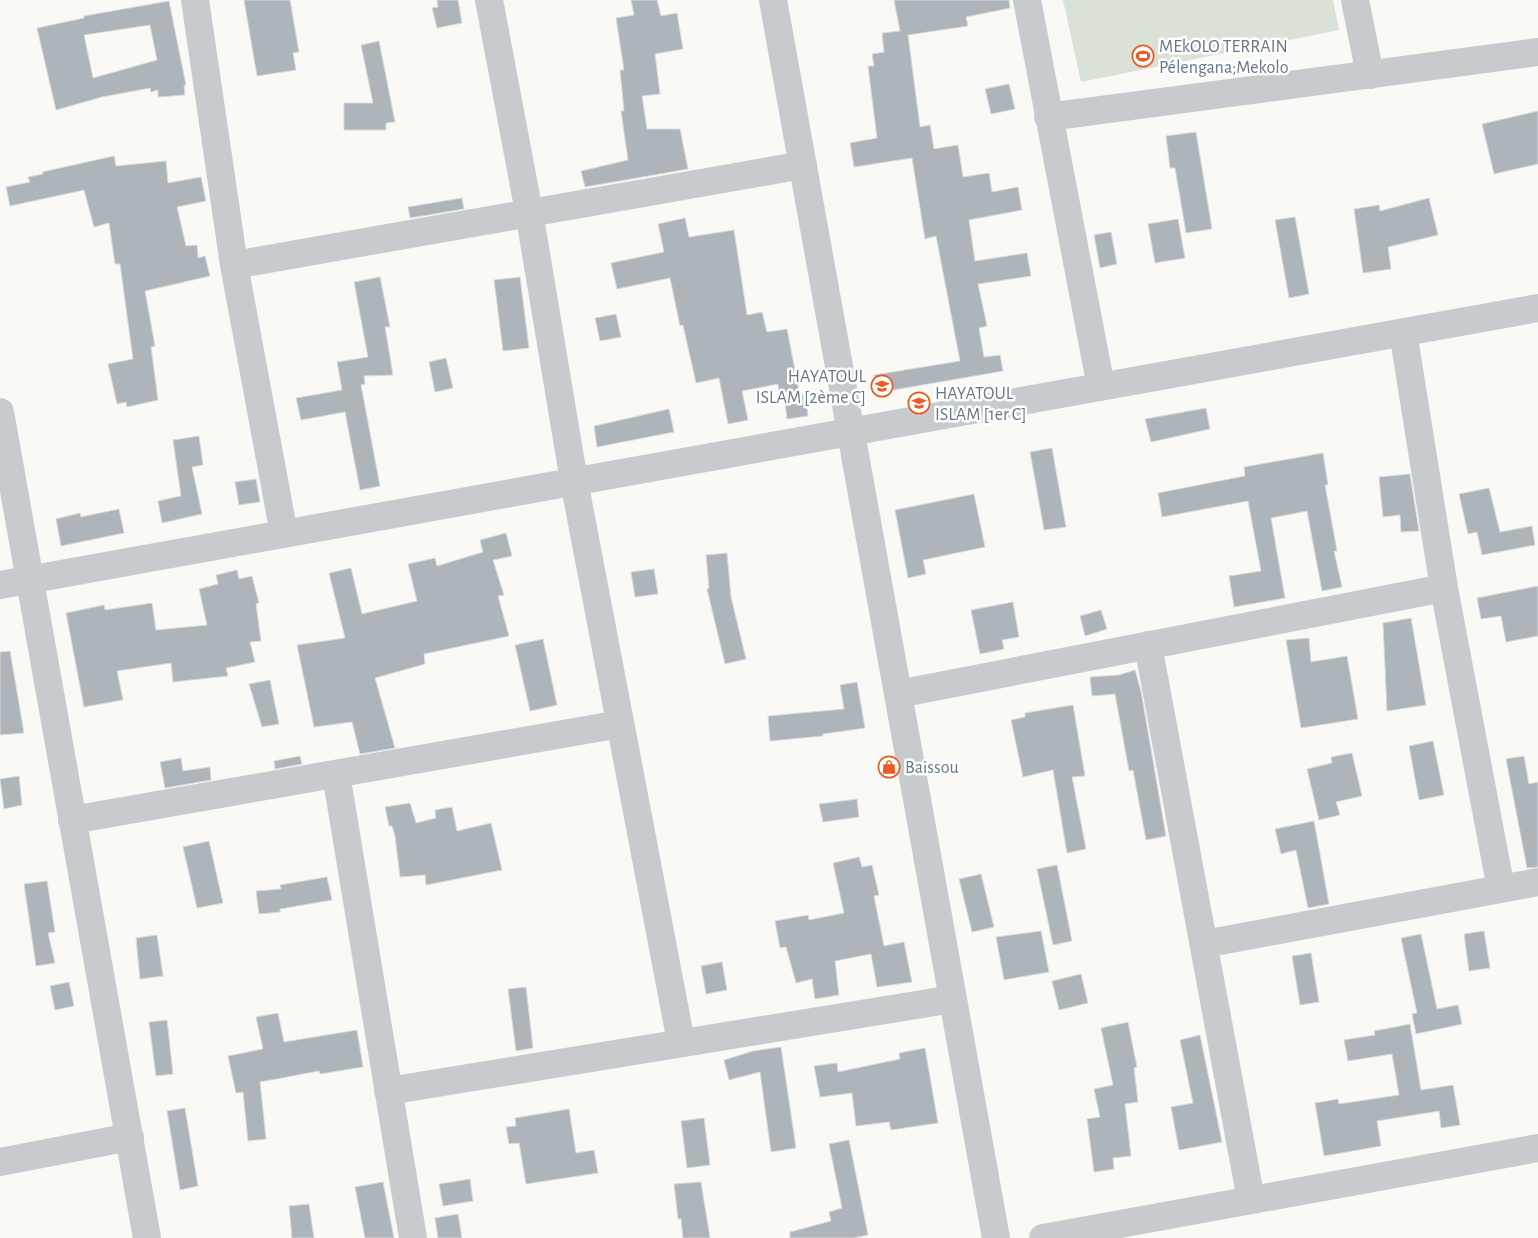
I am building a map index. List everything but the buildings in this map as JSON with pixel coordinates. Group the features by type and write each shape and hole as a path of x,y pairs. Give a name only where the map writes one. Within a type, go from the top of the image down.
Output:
{"street":[{"path":"195,0 234,265 284,534"},
{"path":"489,0 529,212 574,482 682,1042"},
{"path":"774,0 996,1238"},
{"path":"1027,0 1048,117 1102,387"},
{"path":"1355,0 1370,74"},
{"path":"1048,117 1538,52"},
{"path":"234,265 803,165"},
{"path":"0,585 1538,308"},
{"path":"1403,332 1444,588 1501,889"},
{"path":"0,412 147,1238"},
{"path":"898,694 1444,588"},
{"path":"1148,645 1251,1200"},
{"path":"72,820 620,724"},
{"path":"336,774 413,1238"},
{"path":"1204,944 1538,882"},
{"path":"388,1091 953,999"},
{"path":"0,1162 130,1137"},
{"path":"1043,1238 1538,1148"}],"shaded area":[{"name":"MEkOLO TERRAIN Pélengana;Mekolo","path":"1063,0 1333,0 1339,30 1081,82"}],"place":[{"name":"MEkOLO TERRAIN Pélengana;Mekolo","path":"1143,56"},
{"name":"HAYATOUL ISLAM [2ème C]","path":"882,386"},
{"name":"HAYATOUL ISLAM [1er C]","path":"919,403"},
{"name":"Baissou","path":"889,767"}]}
